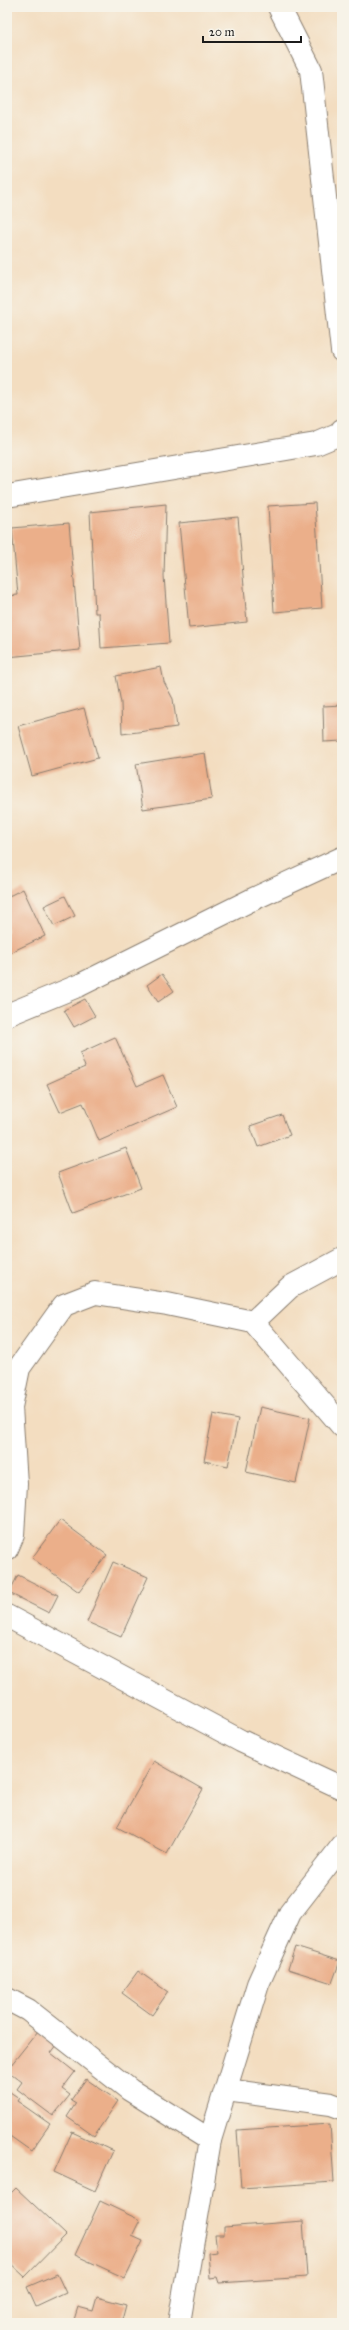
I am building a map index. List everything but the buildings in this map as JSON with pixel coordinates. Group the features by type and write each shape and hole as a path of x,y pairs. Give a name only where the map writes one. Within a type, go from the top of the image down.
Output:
{"street":[{"path":"279,7 311,70 342,351"},
{"path":"7,496 316,444 340,434 342,430"},
{"path":"7,1015 80,985 251,900 342,858"},
{"path":"253,1322 290,1287 342,1259"},
{"path":"7,1549 13,1535 16,1484 12,1407 19,1368 64,1306 95,1293 167,1304 253,1322 342,1426"},
{"path":"7,1616 241,1741 342,1788"},
{"path":"179,2323 210,2140 258,1984 287,1920 342,1846"},
{"path":"7,1999 28,2010 130,2090 210,2140"},
{"path":"226,2090 331,2104 342,2108"}]}
